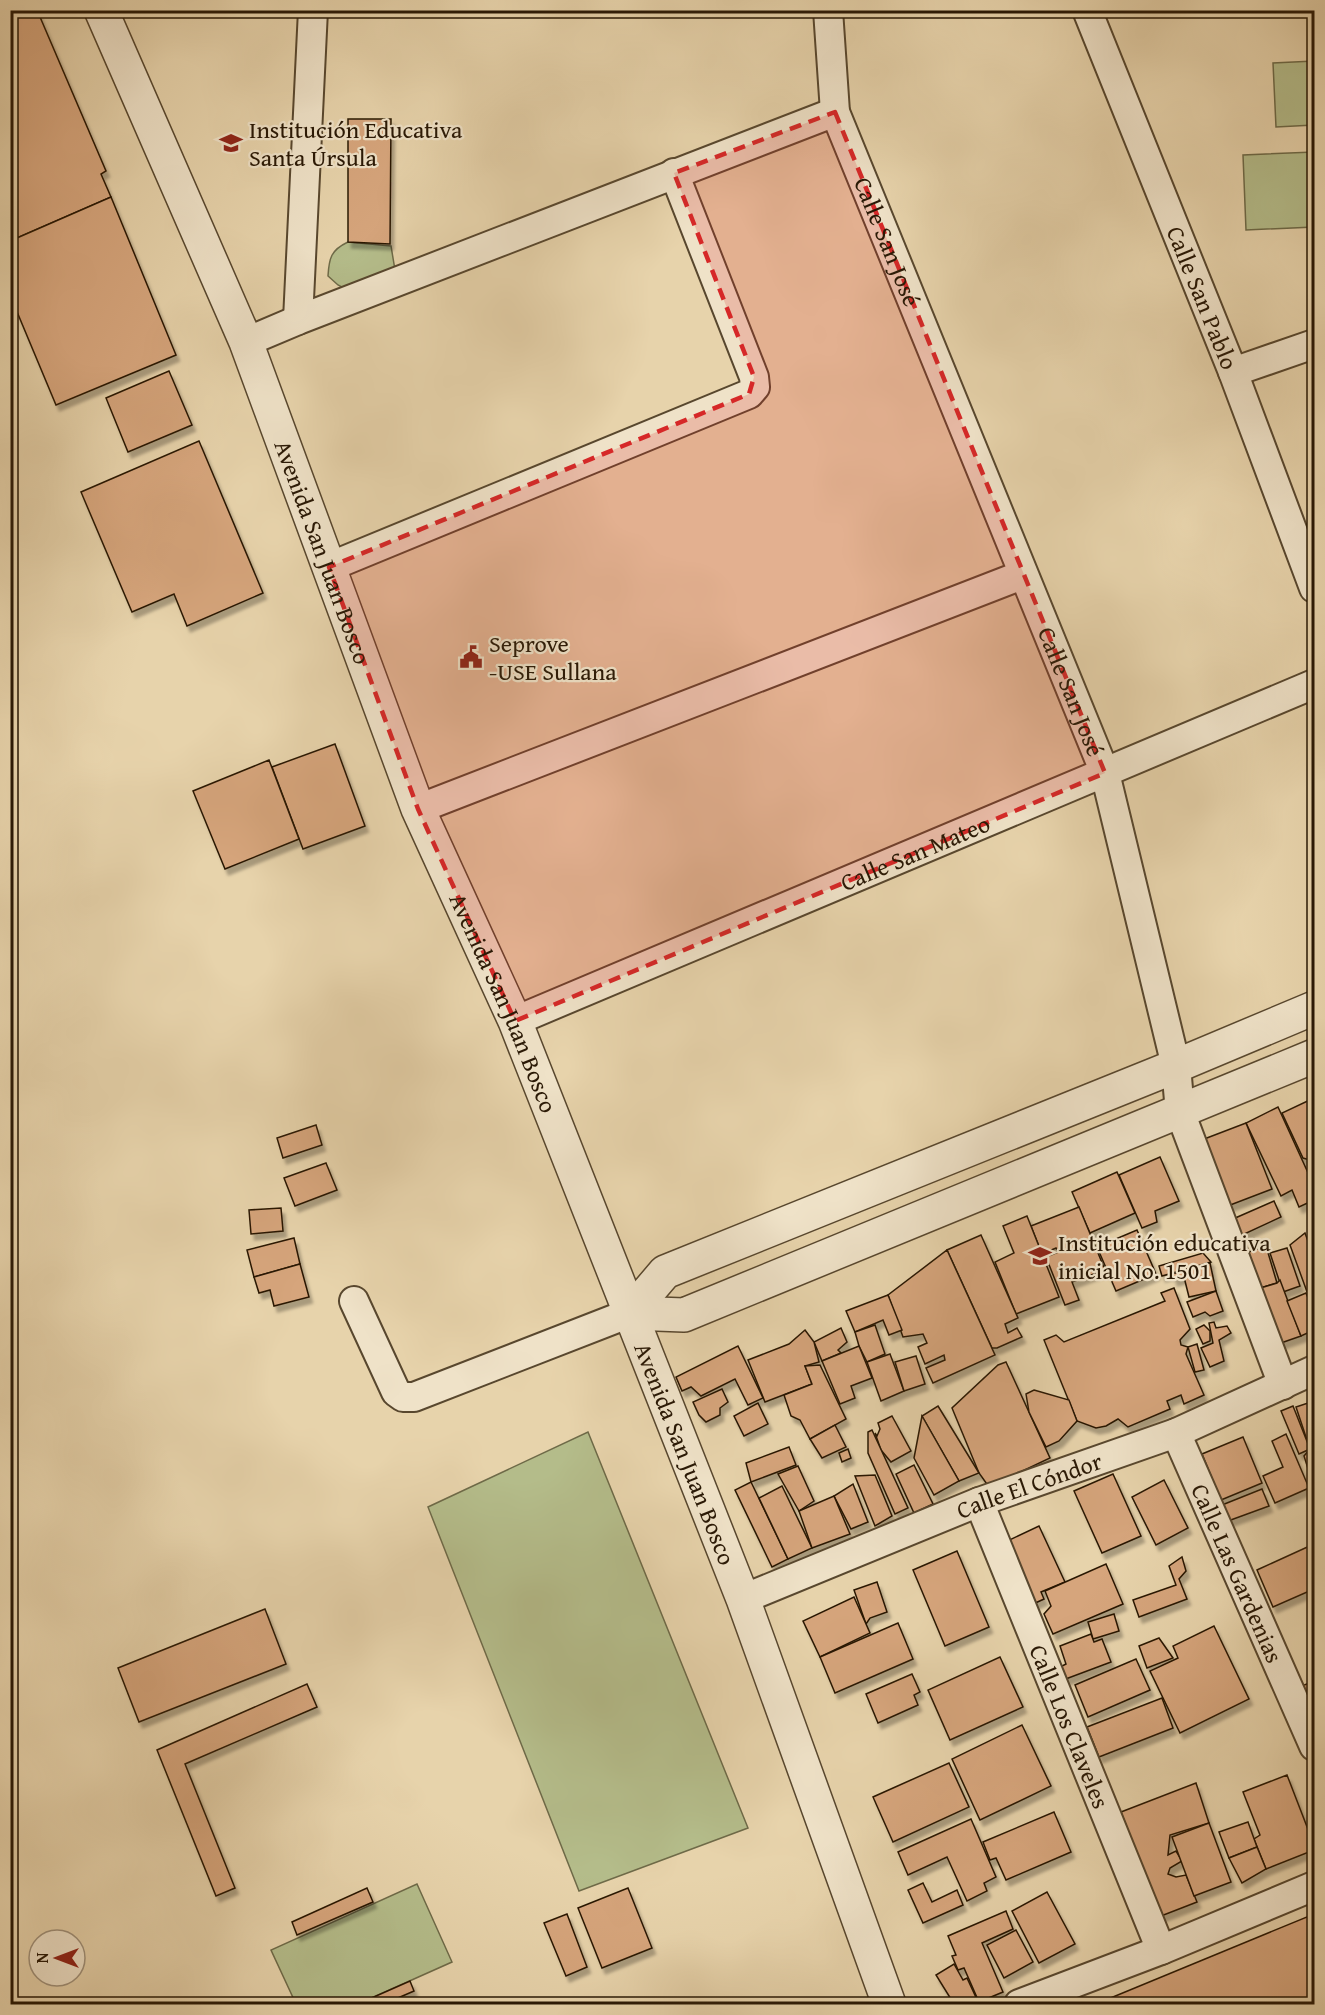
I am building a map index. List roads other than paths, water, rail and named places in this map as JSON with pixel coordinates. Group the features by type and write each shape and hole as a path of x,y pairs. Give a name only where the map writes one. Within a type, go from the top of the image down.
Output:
{"street":[{"name":"Avenida San Juan Bosco","path":"101,10 246,342 418,809 515,1021 743,1599 889,2004"},
{"path":"298,320 313,10"},
{"name":"Calle San José","path":"828,10 835,112 1105,773 1176,1066 1180,1112 1283,1385"},
{"name":"Calle San Pablo","path":"1087,10 1233,372 1314,588"},
{"path":"246,342 835,112"},
{"path":"329,567 749,394 755,387 754,377 674,173"},
{"path":"1233,372 1314,344"},
{"path":"418,809 1022,574"},
{"name":"Calle San Mateo","path":"515,1021 1314,684"},
{"path":"630,1313 665,1272 1314,1008"},
{"path":"354,1301 396,1392 403,1397 414,1397 630,1313 684,1315 1314,1056"},
{"name":"Calle El Cóndor","path":"743,1599 979,1502 1176,1433 1314,1370"},
{"name":"Calle Las Gardenias","path":"1176,1433 1314,1746"},
{"name":"Calle Los Claveles","path":"979,1502 1161,1950"},
{"path":"1019,2004 1161,1950 1314,1886"}],"place":[{"name":"Institución Educativa Santa Úrsula","path":"231,143"},
{"name":"Seprove -USE Sullana","path":"471,657"},
{"name":"Institución educativa inicial No. 1501","path":"1040,1256"}]}
